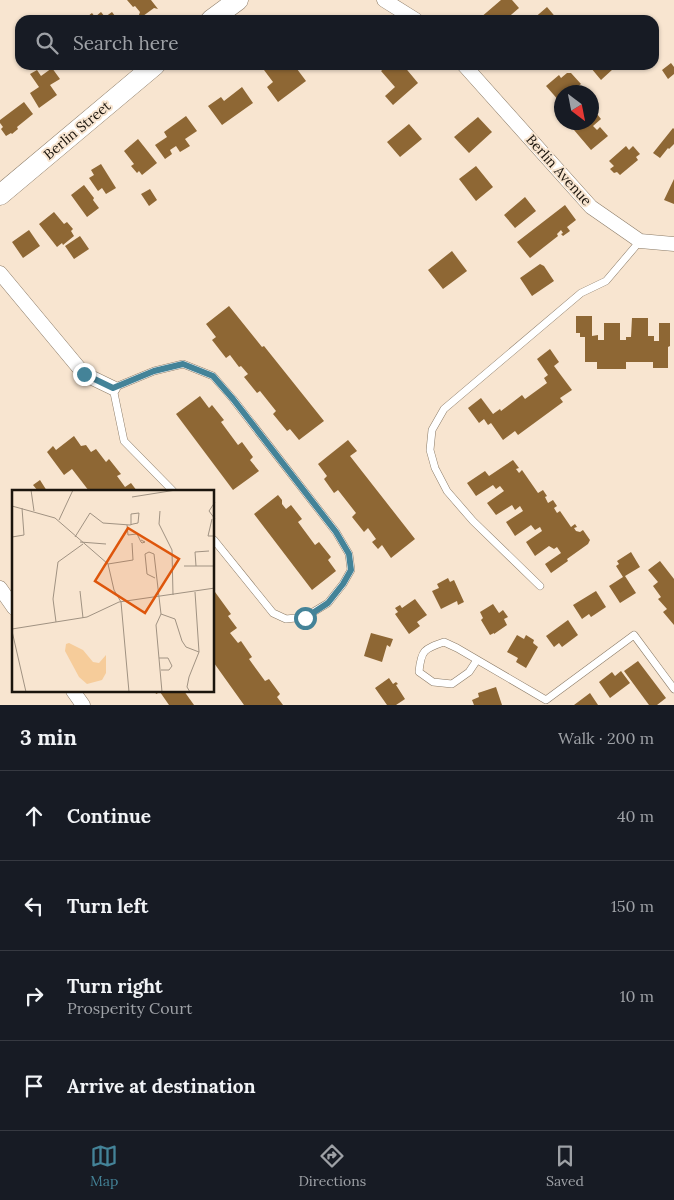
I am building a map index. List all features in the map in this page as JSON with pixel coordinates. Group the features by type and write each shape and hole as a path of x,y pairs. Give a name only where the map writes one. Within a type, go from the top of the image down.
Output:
{"main road":[{"path":"218,15 238,0"},
{"name":"Berlin Street","path":"0,195 149,70"}],"street":[{"path":"384,0 408,15"},
{"name":"Berlin Avenue","path":"468,70 591,207 640,241 674,244"},
{"path":"0,273 84,374 113,388"},
{"path":"0,588 12,605"},
{"path":"74,692 83,705"}],"lane":[{"path":"540,586 473,522 448,491 435,468 430,450 432,430 444,409 581,292 606,281 640,241"},
{"path":"172,490 124,441 113,388 154,371 183,364 213,376 233,399 336,532 349,554 351,570 328,603 305,618 286,619 273,613 215,541"},
{"path":"477,660 469,672 452,684 433,682 419,672 420,656 429,647 444,642 477,660 547,703 634,635 674,689"}],"building":[{"path":"127,0 151,0 158,9 154,8 144,15 139,15 140,12 135,6 133,7"},
{"path":"501,0 512,0 519,8 511,15 484,15"},
{"path":"547,7 554,15 538,15"},
{"path":"671,63 674,67 674,74 668,79 662,70"},
{"path":"37,70 41,76 49,70 53,70 60,79 50,85 57,95 39,108 30,93 39,87 30,74"},
{"path":"264,70 298,70 306,81 278,102 267,87 273,82"},
{"path":"407,70 418,83 393,105 385,96 395,87 381,71"},
{"path":"593,70 612,70 601,80"},
{"path":"567,73 571,73 581,84 554,85 554,95 546,86 559,75 561,78"},
{"path":"242,87 253,103 222,125 208,106 221,97 224,101"},
{"path":"24,102 33,114 17,127 18,129 12,134 6,136 1,129 3,127 0,120"},
{"path":"186,116 197,131 185,139 190,146 180,152 176,146 170,150 172,154 165,159 155,145 167,137 164,132"},
{"path":"478,117 492,132 469,153 454,137"},
{"path":"409,124 422,139 400,157 387,142"},
{"path":"600,127 608,136 591,150 574,130 599,130"},
{"path":"673,128 674,144 660,158 653,153"},
{"path":"138,139 157,163 142,175 139,171 137,173 131,166 134,164 124,151"},
{"path":"626,146 629,150 633,146 640,154 636,157 638,160 620,175 610,169 614,166 609,161"},
{"path":"101,164 116,188 106,194 102,188 98,191 89,178 94,175 91,170"},
{"path":"476,166 493,187 476,201 459,179"},
{"path":"674,179 674,204 664,200"},
{"path":"84,185 99,208 87,217 71,195"},
{"path":"150,189 157,200 149,206 141,194"},
{"path":"525,197 536,211 515,228 504,215"},
{"path":"565,205 576,220 567,227 570,231 563,236 561,230 557,234 558,236 530,258 517,242"},
{"path":"54,212 64,224 67,222 73,229 71,231 74,236 63,245 62,243 57,247 39,224"},
{"path":"29,230 40,246 23,258 12,242"},
{"path":"80,236 89,249 74,259 65,246"},
{"path":"452,251 467,271 443,289 428,270"},
{"path":"540,264 544,266 554,281 532,296 520,278"},
{"path":"229,306 262,347 264,346 324,421 299,440 290,429 287,431 273,414 276,411 260,391 257,393 244,377 248,374 241,366 239,367 230,355 226,358 212,340 216,337 206,324"},
{"path":"576,316 592,316 592,336 598,335 598,340 604,340 604,323 620,323 620,340 626,340 626,337 631,337 632,318 648,318 648,336 654,336 654,341 659,341 659,323 670,323 668,368 653,368 653,362 626,362 626,369 597,369 597,362 585,362 585,337 580,337 580,333 576,333"},
{"path":"550,349 559,362 554,366 572,390 560,398 563,402 518,435 515,431 503,440 491,423 488,425 484,419 479,423 468,408 481,398 493,414 500,409 501,411 522,395 525,399 547,383 544,378 548,375 537,359"},
{"path":"200,396 209,408 212,405 224,420 221,422 238,445 242,442 253,457 250,460 259,471 233,490 176,414"},
{"path":"74,436 81,446 86,445 91,452 96,449 106,462 109,459 121,474 117,476 125,487 131,483 136,490 88,490 72,469 64,475 47,452 53,446 56,450"},
{"path":"348,440 357,451 350,456 415,539 391,558 382,545 378,549 372,542 376,539 368,528 364,532 352,517 356,513 338,490 334,493 324,479 327,476 318,464"},
{"path":"513,460 519,468 516,469 519,473 522,470 538,493 543,490 547,496 545,497 548,503 553,500 557,506 554,508 557,513 560,511 571,527 575,524 577,527 574,528 576,531 580,532 583,530 590,540 588,544 567,559 568,561 551,573 545,564 561,553 557,547 554,549 549,546 535,556 526,542 542,531 540,527 535,530 531,525 515,536 506,522 523,511 520,506 515,510 512,505 496,515 487,503 504,491 500,486 496,489 493,485 476,496 467,483 485,471 489,476"},
{"path":"40,480 46,490 37,490 33,485"},
{"path":"278,495 286,509 291,505 302,519 298,522 315,545 319,542 331,557 328,560 336,571 312,590 254,514"},
{"path":"631,552 640,567 625,576 636,593 620,603 609,586 623,577 616,566 619,564 617,561"},
{"path":"660,561 674,579 674,625 663,612 667,609 658,599 661,597 653,586 658,582 648,570"},
{"path":"448,578 450,582 454,580 464,602 458,605 457,601 441,609 432,591 439,588 437,584"},
{"path":"596,591 606,607 591,617 589,614 582,619 573,605"},
{"path":"215,592 231,614 228,616 237,628 230,633 238,643 241,641 252,657 249,659 265,681 269,679 280,694 277,697 283,705 244,705 215,664"},
{"path":"415,599 427,615 417,622 420,626 409,634 395,614 398,612 395,608 400,605 402,608"},
{"path":"493,604 499,613 503,610 508,617 504,619 507,625 490,635 481,620 483,618 480,612"},
{"path":"568,620 578,635 562,647 559,643 554,647 546,636"},
{"path":"371,633 393,639 390,647 387,645 382,662 364,656"},
{"path":"517,635 524,639 526,635 534,640 533,643 538,647 526,668 516,662 518,658 507,652"},
{"path":"638,661 666,698 657,705 649,705 624,671"},
{"path":"621,671 630,683 610,698 599,682 612,672 615,676"},
{"path":"389,678 393,684 396,682 398,684 396,685 405,699 396,705 387,705 375,688"},
{"path":"496,687 502,705 474,705 472,700 479,697 478,693"},
{"path":"160,692 185,692 194,705 169,705"},
{"path":"590,693 598,705 574,705"}],"route":[{"path":"84,374 113,388 154,371 183,364 213,376 336,532 349,554 351,570 343,584 328,603 305,618"}]}
